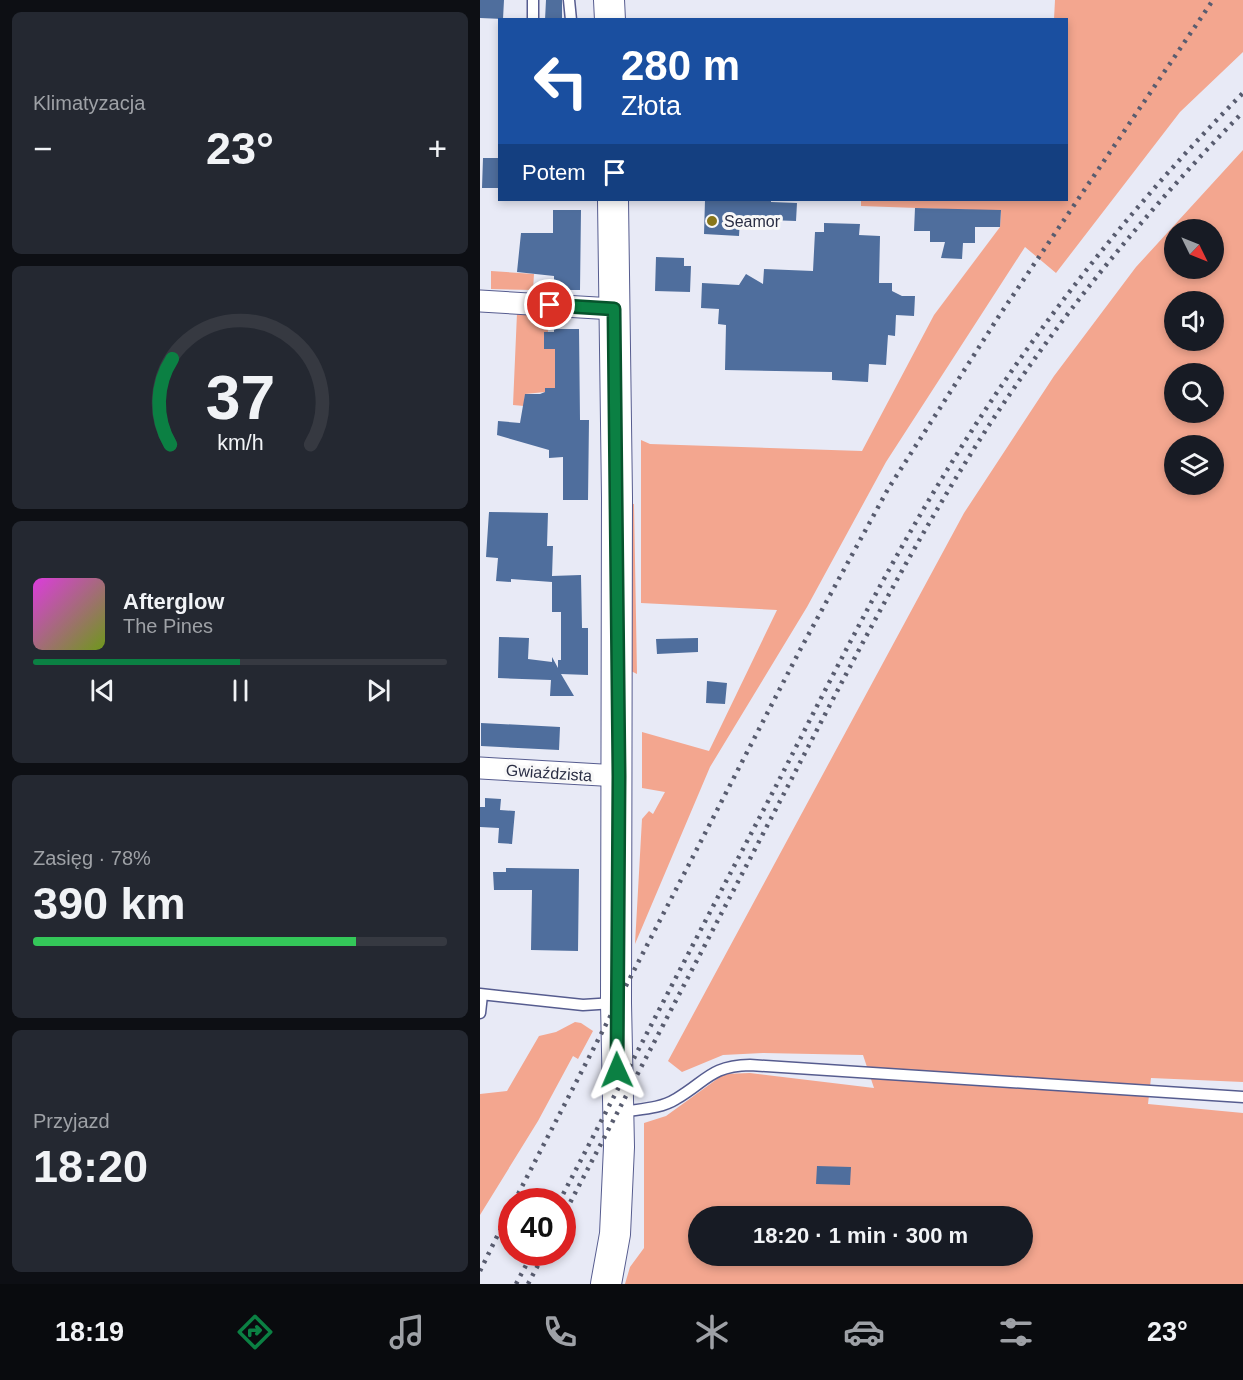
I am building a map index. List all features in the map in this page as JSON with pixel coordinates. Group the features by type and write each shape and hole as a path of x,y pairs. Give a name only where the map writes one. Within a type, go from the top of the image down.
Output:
{"street":[{"path":"609,0 610,18"},
{"path":"606,1284 617,1205 618,1113 616,1003 619,776 613,201"},
{"path":"480,301 614,309"},
{"name":"Gwiaździsta","path":"480,768 619,776"}],"lane":[{"path":"533,0 533,18"},
{"path":"568,0 571,18"},
{"path":"480,1013 481,994 583,1005 616,1003"},
{"path":"618,1113 674,1101 711,1073 727,1066 750,1065 1243,1097"}],"shaded area":[{"path":"1055,0 1243,0 1243,52 1180,112 1056,273 1025,247 886,462 807,607 710,767 635,944 642,819 649,811 653,814 665,792 642,788 642,732 709,751 777,610 641,603 641,440 650,444 862,451 934,315 1000,227 1001,211 861,206 861,201 1068,201 1068,18 1054,18"},
{"path":"1243,150 1243,1082 1151,1078 1148,1104 1243,1113 1243,1284 625,1284 630,1267 644,1248 644,1123 666,1116 724,1074 750,1073 874,1088 863,1055 763,1053 723,1055 682,1072 668,1061 964,513 1054,376 1136,267 1164,236 1164,279 1224,279 1224,219 1180,219"},
{"path":"491,271 534,274 533,290 491,289"},
{"path":"517,313 546,314 548,332 544,332 544,347 555,347 555,353 558,353 555,388 545,388 545,392 525,394 524,406 513,405"},
{"path":"627,503 634,504 637,674 631,671"},
{"path":"575,1022 593,1031 578,1059 573,1056 538,1121 480,1215 480,1094 507,1091 539,1036 556,1032"}],"building":[{"path":"480,0 504,0 503,18 480,18"},
{"path":"546,0 562,0 562,18 545,18"},
{"path":"483,158 498,158 498,188 482,188"},
{"path":"705,201 797,203 796,221 740,219 739,236 704,234"},
{"path":"915,208 1001,210 1000,227 975,227 975,243 963,243 962,259 941,258 945,242 930,242 930,231 914,231"},
{"path":"553,210 581,210 580,290 554,290 554,276 517,272 521,233 553,233"},
{"path":"824,223 860,224 859,235 880,236 879,283 892,283 892,291 902,296 915,296 914,316 896,315 895,336 888,335 886,365 869,364 868,382 832,380 832,372 725,370 726,325 718,324 719,309 701,308 702,283 739,285 746,274 763,284 764,269 813,271 815,232 824,232"},
{"path":"656,257 684,258 684,266 691,266 690,292 655,291"},
{"path":"554,329 579,329 580,420 589,420 588,500 563,500 563,457 549,458 549,450 497,435 498,421 520,423 525,394 540,394 545,392 545,388 555,388 555,349 544,349 544,332 554,332"},
{"path":"489,512 548,513 547,546 553,546 552,576 581,575 582,628 588,628 588,675 561,674 574,696 550,696 551,680 498,678 499,637 529,638 528,659 552,662 552,657 558,668 558,660 561,660 561,612 552,612 552,582 511,579 511,582 496,581 498,558 486,557"},
{"path":"698,638 698,652 657,654 656,639"},
{"path":"707,681 727,683 725,704 706,703"},
{"path":"481,723 560,727 559,750 481,746"},
{"path":"485,798 501,799 500,810 515,811 512,844 498,843 499,828 480,827 480,807 485,807"},
{"path":"506,868 579,869 578,951 531,950 532,890 494,890 493,872 506,872"},
{"path":"817,1166 851,1167 850,1185 816,1184"}],"railway":[{"path":"521,1188 800,650 888,489 999,316 1213,0"},
{"path":"566,1188 856,630 944,475 1010,373 1082,276 1160,182 1243,93"},
{"path":"576,1191 851,664 956,478 1013,390 1074,306 1139,226 1243,112"},
{"path":"480,1271 498,1234"},
{"path":"516,1284 526,1266"},
{"path":"528,1284 538,1266"}],"place":[{"name":"Seamor","path":"712,221"}],"route":[{"path":"550,305 614,309 619,776 617,1070"}]}
